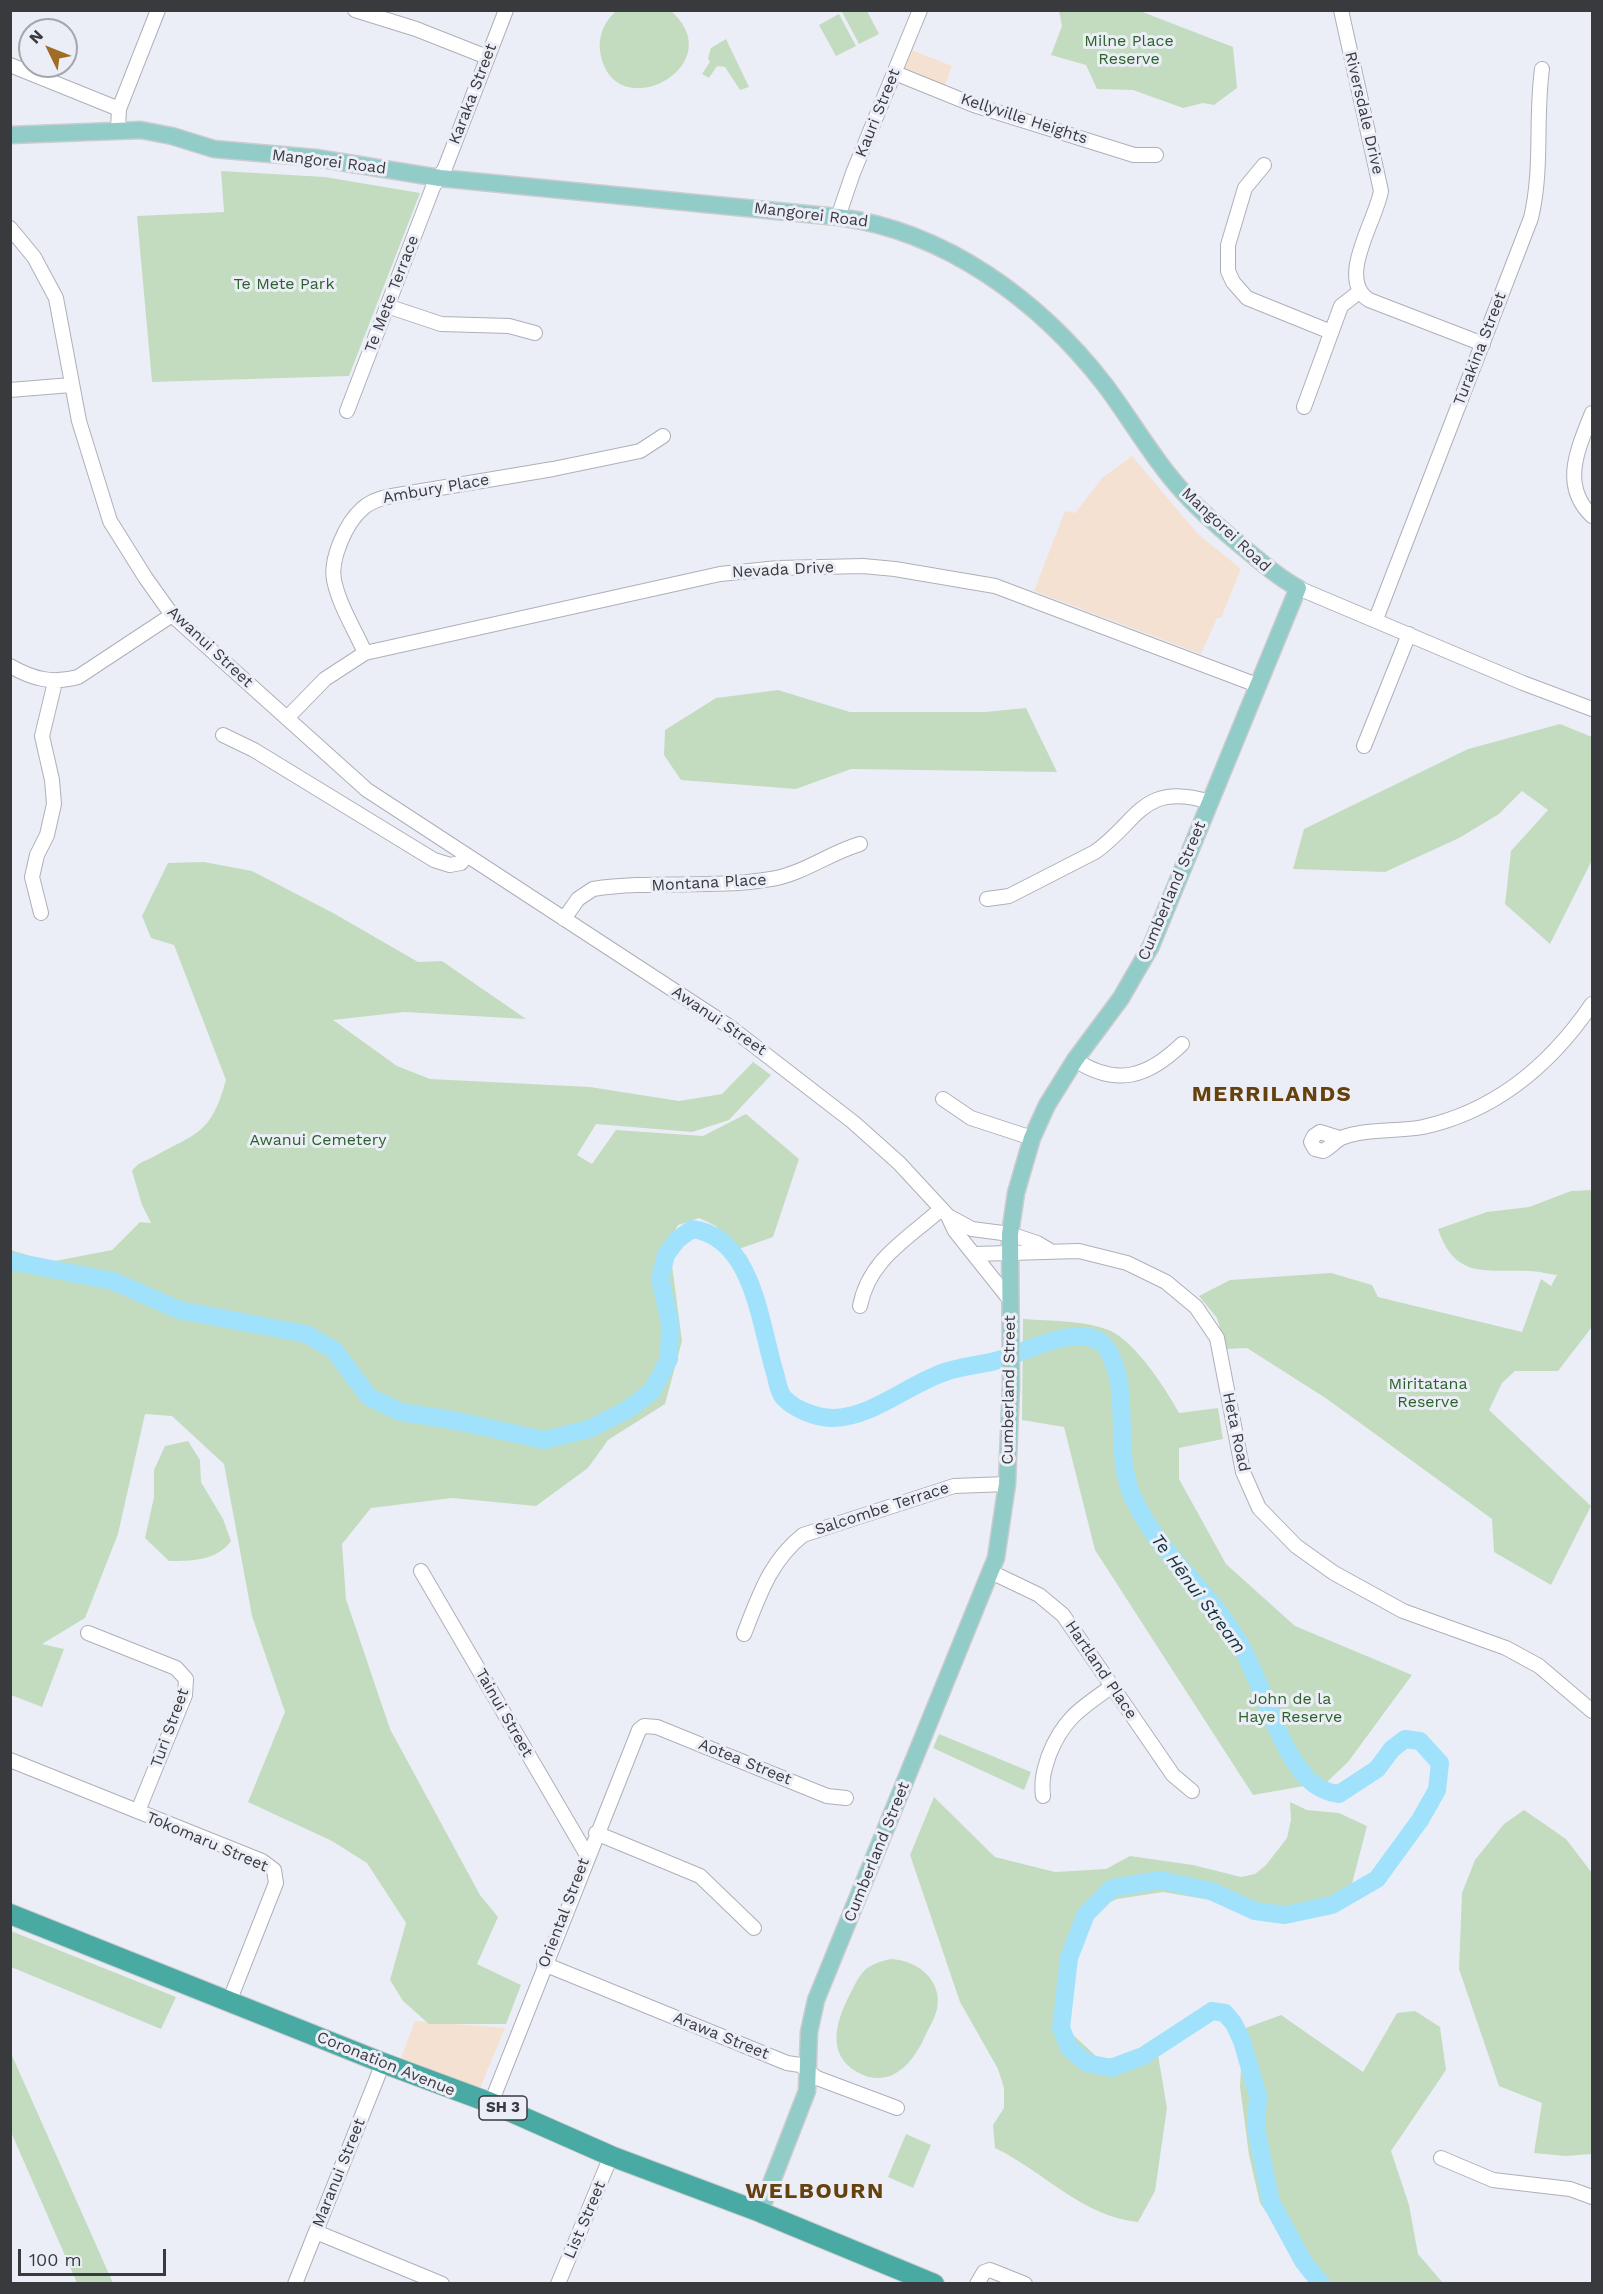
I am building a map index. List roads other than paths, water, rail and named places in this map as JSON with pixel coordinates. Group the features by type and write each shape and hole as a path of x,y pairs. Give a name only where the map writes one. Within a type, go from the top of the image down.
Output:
{"highway":[{"name":"Coronation Avenue","path":"10,1914 383,2063 491,2103 611,2156 760,2212 898,2276 929,2282"}],"main road":[{"name":"Mangorei Road","path":"10,135 118,130 154,132 214,149 316,158 440,178 838,217 877,223 914,236 966,261 1015,294 1094,372 1185,495 1274,574 1298,588"},
{"name":"Cumberland Street","path":"760,2212 802,2109 807,2091 809,2032 816,2000 991,1572 1000,1543 1007,1484 1011,1379 1010,1234 1016,1193 1032,1138 1047,1105 1075,1060 1121,998 1151,946 1298,588"}],"street":[{"path":"118,130 119,109 158,10"},
{"path":"355,10 416,29 487,57"},
{"name":"Karaka Street","path":"440,178 506,10"},
{"name":"Kauri Street","path":"838,217 853,173 920,10"},
{"name":"Riversdale Drive","path":"1341,10 1381,191 1374,218 1356,265 1356,284 1359,292"},
{"path":"10,65 119,109"},
{"name":"Turakina Street","path":"1376,619 1483,344 1535,199 1539,181 1538,99 1542,69"},
{"name":"Kellyville Heights","path":"895,73 974,105 1134,155 1156,155"},
{"path":"1263,165 1245,188 1228,245 1228,271 1239,291 1247,298 1331,332"},
{"name":"Te Mete Terrace","path":"347,411 433,187 440,178"},
{"name":"Awanui Street","path":"10,228 34,257 56,298 71,386 110,521 172,615 367,790 751,1041 877,1143 944,1212 955,1231 1010,1300"},
{"path":"1304,407 1341,306 1359,292 1382,305 1483,344"},
{"path":"387,306 441,324 509,326 535,333"},
{"path":"10,390 71,386"},
{"path":"1593,413 1573,466 1573,482 1584,507 1593,516"},
{"name":"Ambury Place","path":"365,653 334,581 334,567 352,521 361,509 386,496 553,469 640,451 663,436"},
{"name":"Nevada Drive","path":"287,718 324,678 365,653 720,574 778,567 862,566 895,569 995,586 1257,685"},
{"name":"Mangorei Road","path":"1298,588 1523,683 1593,709"},
{"path":"10,666 33,677 55,682 78,677 172,615"},
{"path":"1364,746 1409,634"},
{"path":"41,913 32,877 37,855 47,835 54,804 52,780 42,736 55,682"},
{"path":"223,735 254,750 434,860 450,865 461,863 466,856"},
{"path":"987,899 1009,896 1095,852 1140,808 1152,802 1178,796 1210,802"},
{"name":"Montana Place","path":"564,919 578,899 593,889 749,883 775,879 799,871 836,851 860,844"},
{"path":"1340,1138 1360,1133 1423,1127 1487,1104 1544,1064 1577,1027 1593,1004"},
{"path":"1075,1060 1106,1075 1127,1076 1155,1067 1182,1044"},
{"path":"943,1099 971,1118 1032,1138"},
{"path":"860,1306 867,1280 876,1267 944,1212"},
{"name":"Awanui Street","path":"944,1212 972,1229 1010,1234"},
{"name":"Heta Road","path":"1010,1234 1049,1250"},
{"name":"Heta Road","path":"1010,1254 1036,1254 1049,1250 1102,1255 1127,1263 1166,1282 1196,1307 1217,1338 1243,1472 1259,1508 1296,1546 1334,1574 1403,1611 1506,1648 1539,1666 1593,1711"},
{"path":"974,1254 1010,1254"},
{"name":"Salcombe Terrace","path":"744,1634 766,1578 788,1547 803,1535 954,1486 1007,1484"},
{"name":"Tainui Street","path":"421,1571 587,1855"},
{"name":"Hartland Place","path":"991,1572 1028,1589 1054,1606 1173,1776 1192,1791"},
{"name":"Turi Street","path":"88,1633 176,1668 186,1679 185,1695 138,1811"},
{"path":"1043,1796 1041,1779 1058,1734 1070,1718 1111,1686"},
{"name":"Oriental Street","path":"491,2103 635,1736 644,1726"},
{"name":"Aotea Street","path":"644,1726 657,1727 827,1796 846,1798"},
{"name":"Tokomaru Street","path":"10,1760 262,1861 274,1870 276,1883 230,2002"},
{"path":"596,1833 700,1876 754,1928"},
{"name":"Arawa Street","path":"544,1964 787,2063 800,2065 817,2078 897,2108"},
{"name":"Maranui Street","path":"295,2283 383,2063"},
{"name":"List Street","path":"558,2283 611,2156"},
{"path":"1441,2158 1493,2180 1561,2187 1593,2197"},
{"path":"316,2232 442,2283"},
{"path":"977,2283 984,2272 990,2270 1025,2283"}],"waterway":[{"name":"Te Hēnui Stream","path":"10,1261 113,1281 179,1310 306,1334 334,1350 369,1397 401,1412 452,1420 544,1440 589,1429 627,1410 652,1391 669,1359 670,1323 660,1278 666,1255 677,1240 692,1229 713,1236 729,1248 742,1266 751,1286 781,1393 794,1406 814,1415 833,1418 863,1412 934,1376 954,1369 995,1361 1055,1340 1087,1337 1100,1341 1109,1352 1116,1368 1121,1403 1125,1473 1140,1512 1153,1533 1229,1627 1242,1648 1282,1738 1303,1773 1315,1785 1339,1794 1377,1769 1392,1749 1405,1739 1420,1741 1440,1763 1437,1790 1420,1820 1377,1879 1332,1905 1285,1915 1255,1911 1211,1891 1160,1880 1112,1888 1086,1914 1069,1958 1061,2028 1069,2048 1087,2063 1111,2068 1143,2056 1212,2011 1225,2013 1234,2024 1242,2041 1258,2096 1256,2128 1271,2202 1303,2261 1321,2284"}],"district":[{"name":"MERRILANDS","path":"1272,1095"},
{"name":"WELBOURN","path":"815,2192"}],"park label":[{"name":"Milne Place Reserve","path":"1129,50"},
{"name":"Te Mete Park","path":"284,284"},
{"name":"Awanui Cemetery","path":"318,1140"},
{"name":"Miritatana Reserve","path":"1428,1393"},
{"name":"John de la Haye Reserve","path":"1290,1708"}]}
